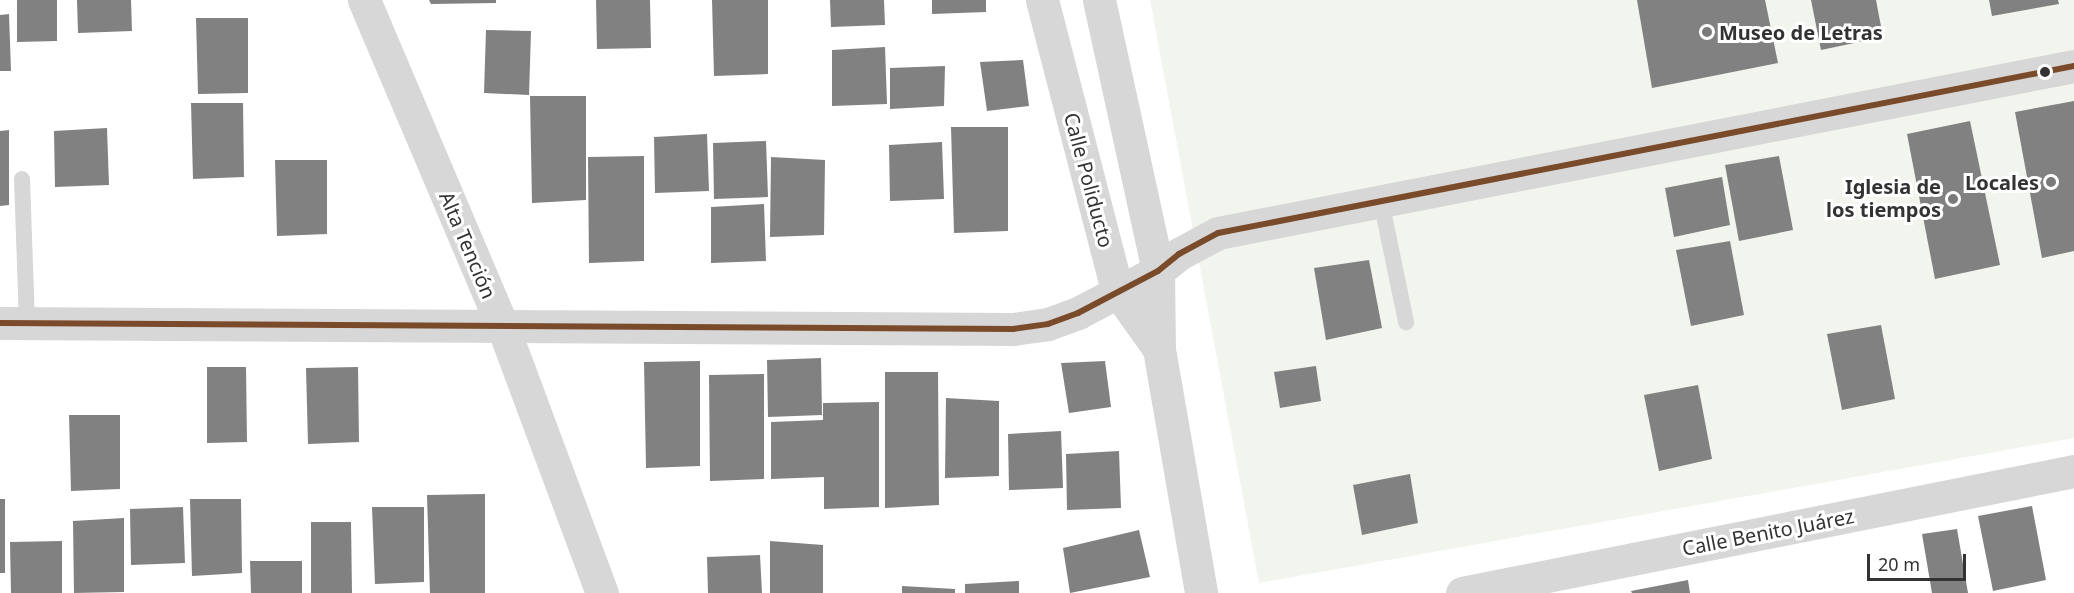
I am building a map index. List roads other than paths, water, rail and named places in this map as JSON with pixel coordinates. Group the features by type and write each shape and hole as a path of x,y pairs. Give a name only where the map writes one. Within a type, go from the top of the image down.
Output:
{"street":[{"name":"Alta Tención","path":"364,0 503,327 602,593"},
{"name":"Calle Poliducto","path":"1042,0 1117,290 1159,349"},
{"name":"Calle Poliducto","path":"1099,0 1158,271 1159,349 1201,593"},
{"path":"13,323 1013,329 1048,324 1078,313 1117,290 1158,271 1179,254 1218,233 2074,66"},
{"name":"Calle Benito Juárez","path":"1462,593 2074,471"}],"lane":[{"path":"13,323 22,179"},
{"path":"1381,201 1406,322"}],"place":[{"name":"Museo de Letras","path":"1707,32"},
{"name":"Locales","path":"2051,182"},
{"name":"Iglesia de los tiempos","path":"1953,199"}]}
